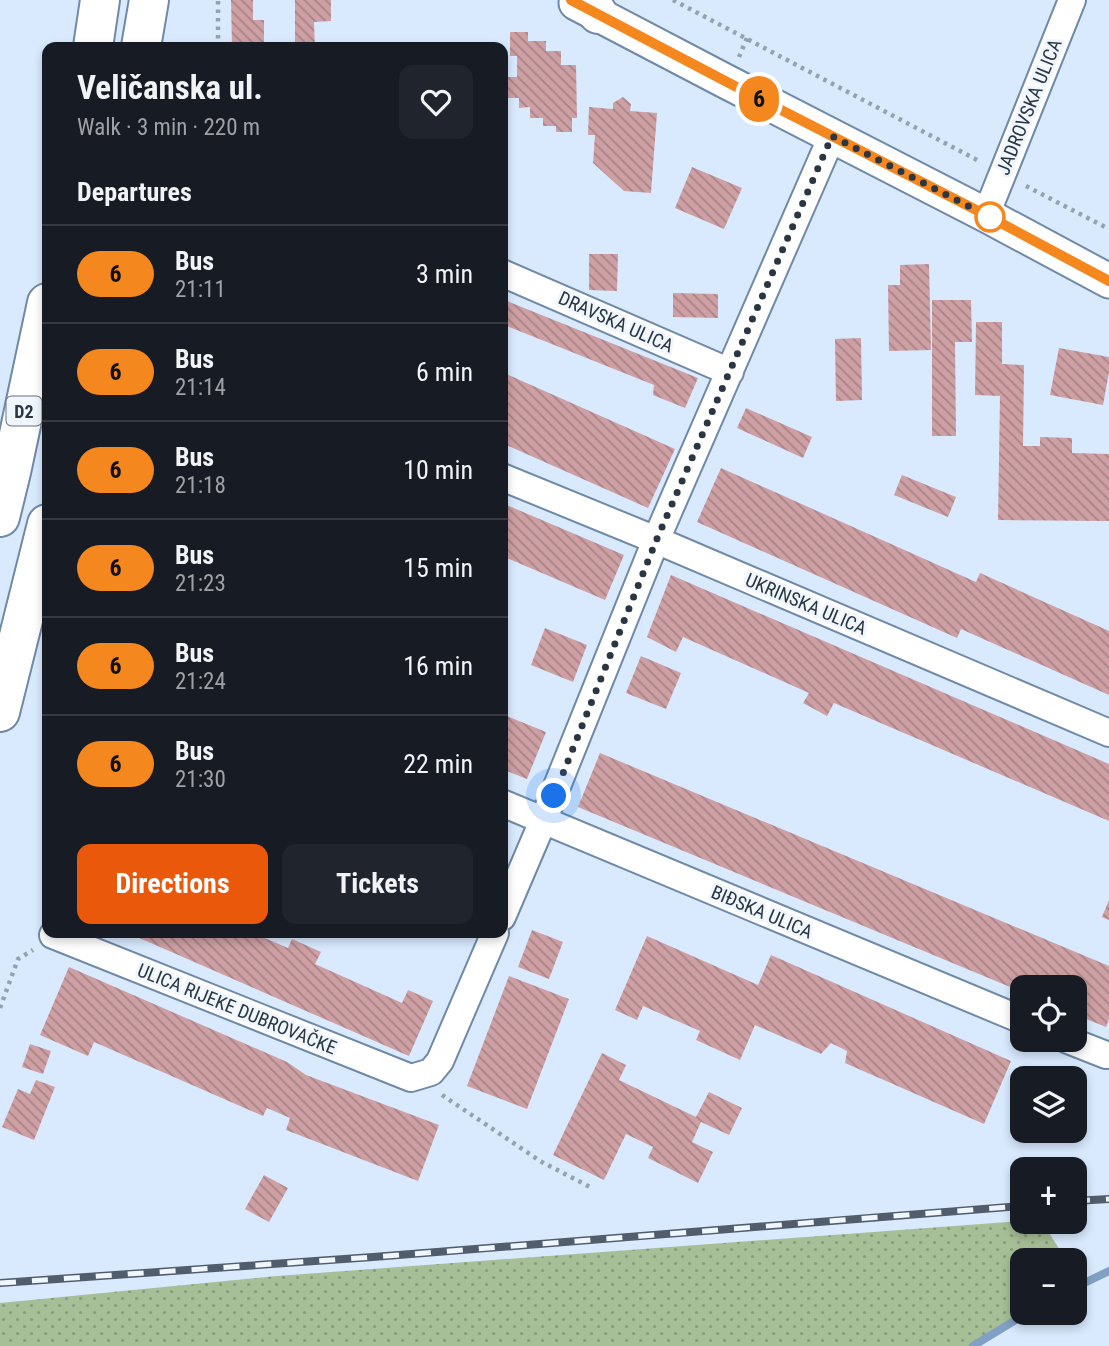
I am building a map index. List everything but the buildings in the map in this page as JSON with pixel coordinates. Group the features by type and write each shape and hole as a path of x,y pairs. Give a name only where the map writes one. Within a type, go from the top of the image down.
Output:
{"highway":[{"path":"94,42 100,0"},
{"path":"142,42 149,0"},
{"name":"D2","path":"0,517 42,326"},
{"path":"0,712 42,544"}],"main road":[{"path":"586,5 1109,281"}],"street":[{"name":"JADROVSKA ULICA","path":"986,215 1072,0"},
{"path":"508,903 656,541 832,136"},
{"name":"DRAVSKA ULICA","path":"508,276 730,372"},
{"name":"UKRINSKA ULICA","path":"508,479 1109,733"},
{"name":"BIĐSKA ULICA","path":"508,806 1010,1015"},
{"name":"ULICA RIJEKE DUBROVAČKE","path":"60,938 402,1075 411,1078 422,1075"},
{"path":"422,1075 431,1072 440,1061 493,938"},
{"path":"1087,1048 1106,1055"}],"path":[{"path":"218,0 218,42"},
{"path":"673,0 1109,229"},
{"path":"0,1008 18,959 48,938"},
{"path":"422,1075 443,1096 540,1161 590,1187"}],"green space":[{"path":"1010,1222 1010,1234 1050,1234 1059,1248 1010,1248 1010,1324 973,1346 0,1346 0,1303 277,1276"}],"waterway":[{"path":"1087,1282 1109,1271"},
{"path":"973,1346 1010,1324"}],"railway":[{"path":"1087,1200 1109,1199"},
{"path":"0,1283 1010,1207"}],"bus line":[{"name":"6","path":"571,0 1109,281"}],"route":[{"path":"554,796 656,541 832,136 990,217"}]}
